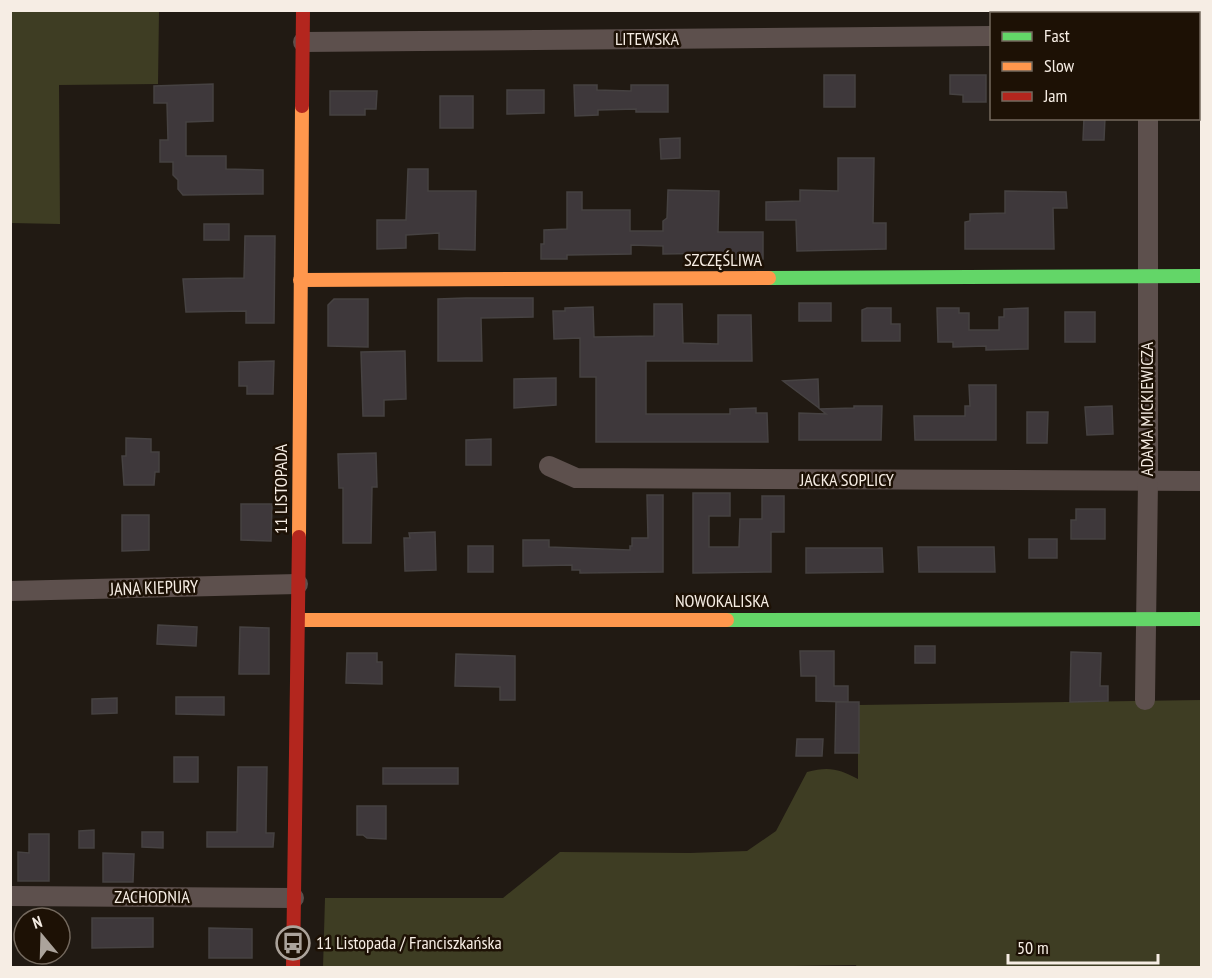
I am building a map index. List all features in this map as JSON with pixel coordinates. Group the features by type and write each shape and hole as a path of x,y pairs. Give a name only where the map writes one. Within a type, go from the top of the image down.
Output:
{"street":[{"name":"11 LISTOPADA","path":"293,968 303,10"},
{"name":"LITEWSKA","path":"303,42 990,36"},
{"name":"ADAMA MICKIEWICZA","path":"1145,700 1148,481 1148,120"},
{"name":"SZCZĘŚLIWA","path":"300,280 1202,276"},
{"name":"JACKA SOPLICY","path":"549,466 576,478 1202,481"},
{"name":"JANA KIEPURY","path":"10,591 298,584"},
{"name":"NOWOKALISKA","path":"298,620 1202,619"},
{"name":"ZACHODNIA","path":"10,896 294,898"}],"shaded area":[{"path":"11,10 159,11 158,84 59,85 60,224 11,223"},
{"path":"1201,700 1201,967 857,968 856,965 655,968 323,968 325,898 503,898 560,852 747,851 776,831 807,772 822,769 834,770 858,779 858,705"}],"building":[{"path":"824,75 855,75 855,107 824,107"},
{"path":"950,75 986,75 986,102 963,102 963,95 950,94"},
{"path":"213,84 213,121 186,122 186,156 226,156 226,169 263,170 263,194 183,195 178,189 178,180 173,175 173,162 160,162 160,140 168,140 167,103 154,103 154,86"},
{"path":"574,85 597,85 597,90 631,91 631,85 668,85 668,112 636,112 636,109 598,110 598,115 575,116"},
{"path":"507,90 544,90 544,113 507,114"},
{"path":"330,91 377,91 376,109 365,109 365,115 330,115"},
{"path":"440,96 473,96 473,128 440,128"},
{"path":"1084,120 1105,120 1104,140 1083,140"},
{"path":"680,138 680,158 661,159 660,139"},
{"path":"838,158 874,158 873,223 886,223 886,249 797,251 796,220 766,220 766,202 800,201 800,190 838,191"},
{"path":"408,169 428,169 428,191 476,191 475,250 439,249 439,233 406,235 406,248 377,249 377,220 406,220"},
{"path":"668,190 719,191 718,232 763,232 763,259 721,259 721,253 663,254 663,246 631,245 631,254 567,255 567,259 541,259 544,230 567,229 567,192 582,192 582,210 630,210 630,231 663,231 663,221 667,218"},
{"path":"1005,191 1066,192 1067,208 1053,208 1054,249 965,249 965,222 970,221 970,214 1005,213"},
{"path":"204,224 229,224 229,240 204,240"},
{"path":"245,236 275,236 274,323 246,323 246,311 186,312 183,279 244,278"},
{"path":"533,298 533,317 481,318 482,361 438,361 438,299"},
{"path":"334,299 368,299 368,347 328,346 328,305"},
{"path":"799,303 831,303 831,321 799,321"},
{"path":"654,304 682,304 683,343 718,344 718,315 751,315 752,361 646,361 646,414 730,414 730,409 756,408 756,413 767,413 768,442 596,442 596,377 580,377 580,338 554,339 553,311 593,307 594,337 654,336"},
{"path":"891,308 891,324 900,324 900,341 862,341 862,310"},
{"path":"937,308 959,308 959,313 969,313 969,330 999,330 999,317 1004,317 1004,309 1028,308 1028,349 986,350 986,346 953,347 953,342 938,342"},
{"path":"1065,312 1095,312 1095,342 1065,342"},
{"path":"405,351 406,399 384,400 384,416 363,416 361,352"},
{"path":"274,361 273,394 247,394 247,386 239,386 239,362"},
{"path":"556,378 556,405 514,408 514,379"},
{"path":"818,379 819,408 783,381"},
{"path":"969,385 996,385 996,440 915,440 914,416 965,416 965,406 970,406"},
{"path":"854,406 882,406 881,440 799,440 799,413 826,414 820,409 854,408"},
{"path":"1112,406 1113,434 1087,435 1085,407"},
{"path":"1027,412 1048,412 1047,443 1027,443"},
{"path":"126,438 151,439 151,452 159,452 159,472 155,472 154,485 124,485 122,456 126,456"},
{"path":"491,439 491,465 466,465 466,440"},
{"path":"376,453 377,487 372,487 371,543 343,543 343,488 339,488 338,454"},
{"path":"693,493 730,493 730,516 709,516 709,547 739,547 740,519 762,519 762,496 784,496 784,532 771,532 771,572 693,573"},
{"path":"647,495 663,495 663,572 580,573 580,570 572,570 572,565 523,566 523,540 549,540 549,547 630,550 632,538 648,538"},
{"path":"241,504 272,504 271,541 241,540"},
{"path":"1076,509 1105,509 1105,539 1071,539 1071,520 1076,520"},
{"path":"122,515 149,515 149,550 122,551"},
{"path":"435,532 436,570 405,571 404,538 410,538 409,533"},
{"path":"1029,539 1057,539 1057,558 1029,558"},
{"path":"468,546 493,546 493,572 468,572"},
{"path":"918,547 994,547 995,572 919,572"},
{"path":"806,548 882,548 883,572 806,573"},
{"path":"158,625 197,627 196,646 157,644"},
{"path":"240,627 269,628 269,674 239,674"},
{"path":"915,646 935,646 935,663 915,663"},
{"path":"800,651 834,651 834,686 848,686 848,702 816,701 816,676 801,676"},
{"path":"1071,652 1101,653 1100,686 1108,686 1108,701 1070,702"},
{"path":"347,653 377,653 377,662 382,662 382,684 346,683"},
{"path":"456,654 515,656 515,700 500,700 500,687 455,686"},
{"path":"176,697 224,697 224,715 176,714"},
{"path":"117,698 117,713 92,714 92,699"},
{"path":"836,702 859,702 859,753 835,753"},
{"path":"797,739 823,739 822,756 796,756"},
{"path":"174,757 198,757 198,782 174,782"},
{"path":"238,767 267,767 266,833 274,833 273,847 207,847 207,832 237,832"},
{"path":"383,768 458,768 458,784 383,784"},
{"path":"357,806 386,806 386,839 357,835"},
{"path":"94,830 94,848 79,848 79,831"},
{"path":"142,832 163,832 163,848 142,847"},
{"path":"29,834 49,834 49,881 18,881 18,852 29,853"},
{"path":"103,853 134,854 133,882 103,882"},
{"path":"92,918 153,918 153,947 92,948"},
{"path":"209,928 252,929 252,958 209,958"}],"traffic: fast":[{"path":"769,278 1202,276"},
{"path":"727,620 1202,619"}],"traffic: slow":[{"path":"299,537 302,106"},
{"path":"300,280 769,278"},
{"path":"298,620 727,620"}],"traffic: jam":[{"path":"302,106 303,10"},
{"path":"293,968 299,537"}],"place":[{"name":"11 Listopada / Franciszkańska","path":"293,943"}]}
